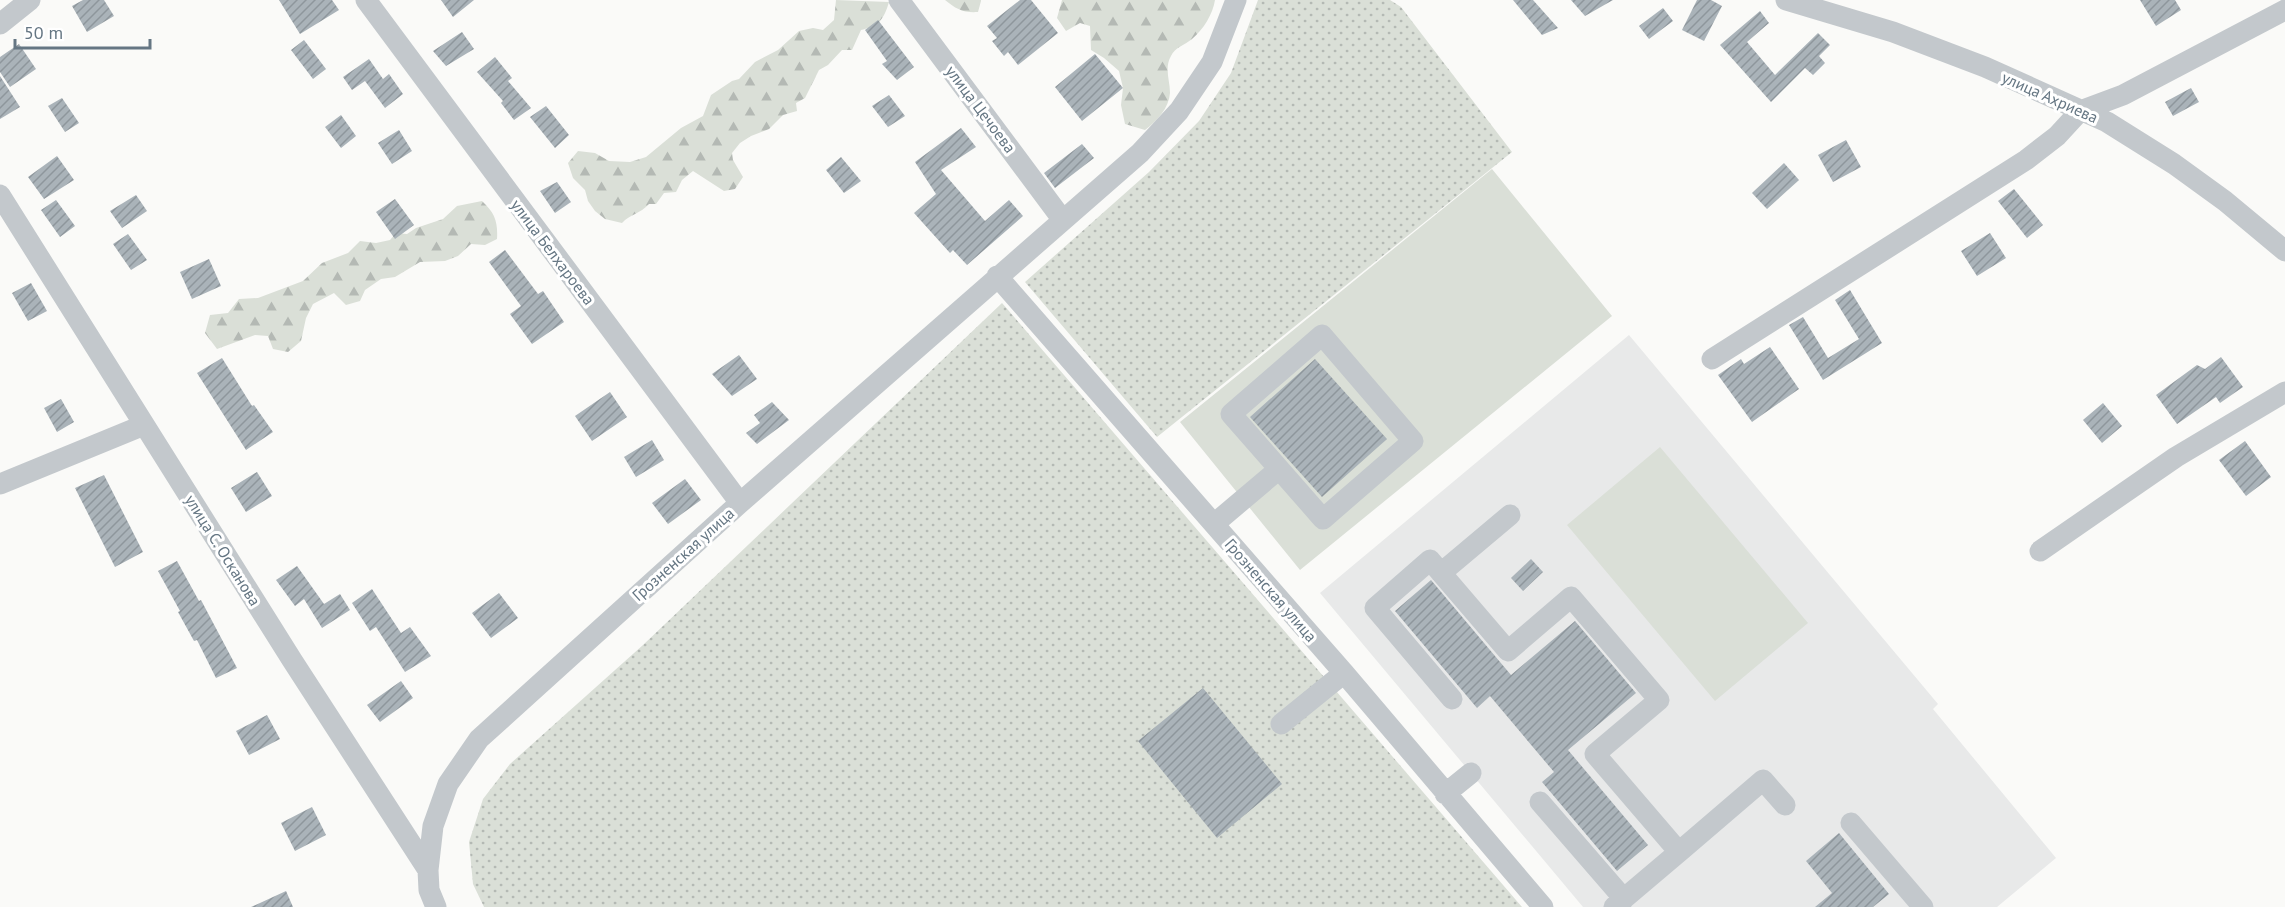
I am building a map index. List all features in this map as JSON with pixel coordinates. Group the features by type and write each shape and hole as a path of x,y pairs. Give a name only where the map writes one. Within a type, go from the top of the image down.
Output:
{"street":[{"path":"0,24 30,0"},
{"name":"улица Белхароева","path":"366,0 740,503"},
{"name":"улица Цечоева","path":"899,0 1062,219"},
{"name":"Грозненская улица","path":"428,870 433,826 448,784 479,739 740,503 1140,153 1179,111 1212,62 1236,0"},
{"name":"улица Ахриева","path":"1786,0 1904,36 1985,67 2107,122 2174,164 2225,201 2285,251"},
{"path":"1712,359 2026,160 2057,135 2080,111 2122,95 2285,10"},
{"name":"улица С. Осканова","path":"0,195 292,660 428,870 429,890 436,907"},
{"name":"Грозненская улица","path":"997,276 1344,673 1543,907"},
{"path":"1322,335 1413,441 1323,519 1279,469 1231,414 1322,335"},
{"path":"2040,551 2175,457 2285,392"},
{"path":"0,484 144,425"},
{"path":"1214,524 1279,469"},
{"path":"1441,573 1510,515"},
{"path":"1452,699 1375,608 1430,560 1508,651 1571,597 1659,700 1596,754 1679,852"},
{"path":"1281,724 1344,673"},
{"path":"1445,794 1471,773"},
{"path":"1540,801 1619,903 1762,780 1785,805"},
{"path":"1851,824 1923,907"}],"shaded area":[{"path":"1629,335 1938,704 1933,709 2056,858 1997,907 1583,907 1320,593"}],"green space":[{"path":"836,0 889,2 880,21 861,30 852,50 842,50 828,65 819,70 805,98 796,103 797,111 783,115 769,129 740,143 732,153 733,160 743,177 735,189 724,191 693,171 682,180 676,192 664,193 656,204 649,204 622,223 605,219 595,211 588,201 585,190 573,178 568,163 578,151 595,153 609,161 630,162 646,157 681,128 703,116 711,95 739,79 755,62 778,50 799,31 813,28 823,30 834,20"},
{"path":"945,0 981,1 978,12 968,12 960,10"},
{"path":"1062,0 1215,0 1210,16 1200,31 1175,50 1171,56 1168,65 1169,99 1165,109 1145,130 1125,124 1121,105 1123,88 1119,71 1091,50 1090,26 1080,23 1066,31 1057,18"},
{"path":"1258,0 1390,0 1401,7 1512,152 1157,437 1025,282 1149,172 1199,121 1231,73"},
{"path":"1492,169 1612,316 1300,570 1180,422"},
{"path":"482,201 495,218 497,239 485,245 471,244 458,256 445,261 420,262 395,277 381,279 365,290 360,301 346,305 334,293 313,304 306,318 301,341 288,352 273,349 268,336 255,335 217,349 205,333 210,315 228,313 239,299 258,298 303,281 322,263 348,253 360,241 376,243 390,240 396,233 407,234 416,228 443,219 457,206"},
{"path":"1002,303 1522,907 484,907 473,884 469,842 483,799 510,764 643,645"},
{"path":"1660,447 1808,623 1715,701 1567,525"}],"building":[{"path":"83,0 104,0 114,16 87,32 72,6"},
{"path":"279,0 332,0 339,10 300,34"},
{"path":"441,0 474,0 453,17"},
{"path":"1020,0 1031,0 1058,33 1018,65 1008,52 1004,56 992,41 997,38 987,26"},
{"path":"1513,0 1533,0 1558,28 1542,35"},
{"path":"1571,0 1613,0 1585,16"},
{"path":"1697,0 1711,0 1722,6 1704,41 1682,30"},
{"path":"2140,0 2175,0 2181,10 2156,26"},
{"path":"1663,8 1673,21 1649,39 1639,26"},
{"path":"1760,11 1769,23 1747,42 1775,75 1818,33 1830,45 1819,56 1825,63 1813,75 1805,68 1771,102 1720,45"},
{"path":"878,20 914,67 897,80 882,64 887,61 865,30"},
{"path":"462,32 474,49 446,66 433,51"},
{"path":"304,40 326,69 313,79 291,50"},
{"path":"19,44 36,69 10,87 0,72 0,57"},
{"path":"1095,54 1123,88 1082,121 1055,87"},
{"path":"495,57 512,78 508,81 531,108 514,120 501,103 503,101 477,72"},
{"path":"369,59 383,79 389,74 403,94 385,108 365,81 352,90 343,77"},
{"path":"0,76 20,107 0,119"},
{"path":"2191,88 2199,102 2173,116 2165,102"},
{"path":"889,95 905,116 888,127 872,106"},
{"path":"62,98 79,123 65,132 48,106"},
{"path":"546,106 569,135 555,148 530,117"},
{"path":"341,115 356,136 341,148 325,127"},
{"path":"961,128 976,147 941,170 985,221 1009,200 1023,216 967,265 953,250 950,253 914,213 936,194 915,162"},
{"path":"399,130 412,151 392,164 378,143"},
{"path":"1846,140 1861,167 1833,182 1818,155"},
{"path":"1082,144 1094,158 1055,188 1044,173"},
{"path":"57,156 74,180 44,199 28,177"},
{"path":"841,157 861,181 844,193 826,170"},
{"path":"1784,163 1799,180 1767,209 1752,193"},
{"path":"557,182 571,202 555,213 540,191"},
{"path":"2014,189 2043,225 2027,238 1998,201"},
{"path":"136,195 147,211 122,228 110,211"},
{"path":"395,199 414,225 395,239 376,212"},
{"path":"56,200 75,226 60,237 41,210"},
{"path":"1990,233 2006,258 1977,276 1961,251"},
{"path":"128,234 147,260 131,270 113,244"},
{"path":"505,250 538,294 543,291 564,322 532,344 510,314 521,306 489,262"},
{"path":"209,259 221,286 192,299 180,272"},
{"path":"31,283 47,311 28,321 12,293"},
{"path":"1850,290 1882,343 1823,380 1789,325 1803,317 1828,358 1859,339 1835,300"},
{"path":"1770,347 1799,389 1752,422 1718,375 1741,359 1744,364"},
{"path":"739,355 757,379 732,396 712,374"},
{"path":"2221,357 2243,387 2220,403 2216,397 2177,424 2156,395 2197,365 2205,369"},
{"path":"222,358 252,406 254,405 273,432 246,450 197,373"},
{"path":"1315,359 1387,439 1322,497 1250,417"},
{"path":"610,392 627,417 592,441 575,416"},
{"path":"61,399 74,422 57,432 44,408"},
{"path":"772,402 789,420 757,444 746,433 760,423 754,415"},
{"path":"2103,403 2122,426 2102,443 2083,420"},
{"path":"652,440 664,460 636,477 624,457"},
{"path":"2245,441 2271,477 2246,496 2219,460"},
{"path":"257,472 272,496 246,512 231,488"},
{"path":"104,475 143,552 115,567 75,488"},
{"path":"685,479 701,500 668,524 652,503"},
{"path":"1531,559 1543,572 1523,591 1511,578"},
{"path":"177,561 199,601 201,600 237,668 216,678 197,640 194,641 178,612 180,611 158,571"},
{"path":"297,566 324,604 340,594 350,610 322,628 304,599 295,606 276,580"},
{"path":"1431,580 1511,675 1575,621 1636,693 1568,750 1648,845 1617,871 1542,782 1554,772 1490,696 1477,708 1395,611"},
{"path":"372,589 401,633 410,627 431,656 405,672 376,627 370,631 352,603"},
{"path":"499,593 518,618 491,638 472,613"},
{"path":"401,681 413,698 380,722 367,705"},
{"path":"1203,688 1282,784 1217,838 1138,741"},
{"path":"267,715 280,739 249,755 236,731"},
{"path":"312,807 326,835 295,851 281,823"},
{"path":"1839,833 1889,894 1873,907 1815,907 1832,893 1806,861"},
{"path":"286,891 293,907 251,907"}]}
